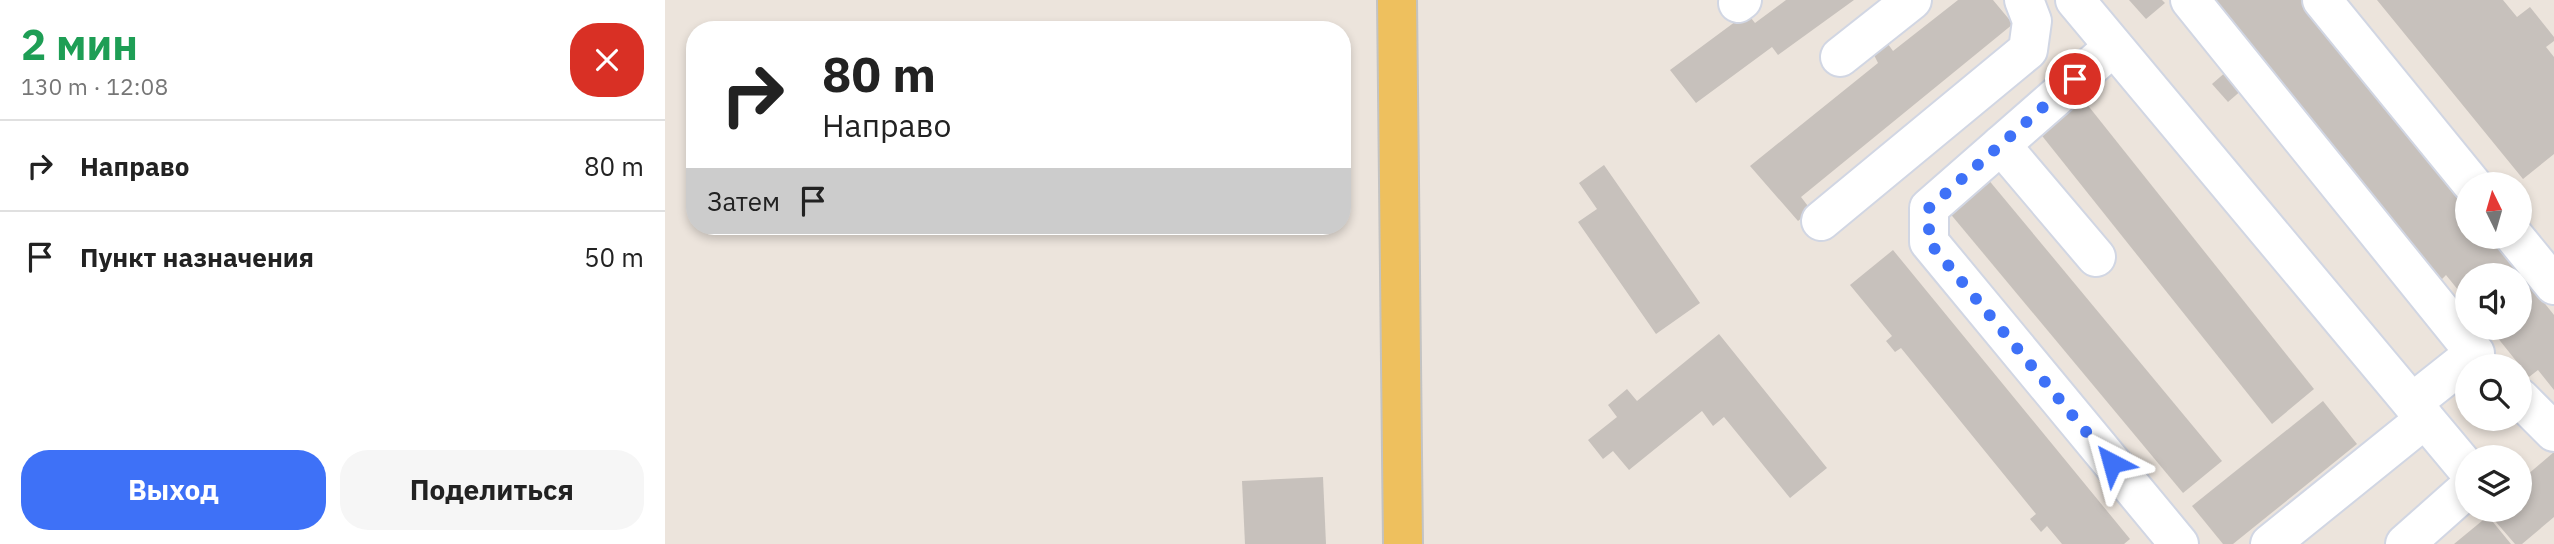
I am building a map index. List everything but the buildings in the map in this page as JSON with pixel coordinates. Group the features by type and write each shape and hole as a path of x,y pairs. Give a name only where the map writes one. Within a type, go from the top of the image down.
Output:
{"main road":[{"path":"1397,0 1403,544"}],"lane":[{"path":"1840,57 1912,0"},
{"path":"1821,221 2028,50 2032,21 2024,0"},
{"path":"2075,0 2455,454"},
{"path":"2190,0 2477,354"},
{"path":"2322,0 2462,172"},
{"path":"2113,47 1929,208 1929,242 2179,544"},
{"path":"2001,145 2096,257"},
{"path":"2525,249 2554,285"},
{"path":"2270,544 2455,381"},
{"path":"2532,410 2554,432"},
{"path":"2405,544 2455,500"}],"route":[{"path":"2075,79 1929,208 1929,242 2112,463"}]}
